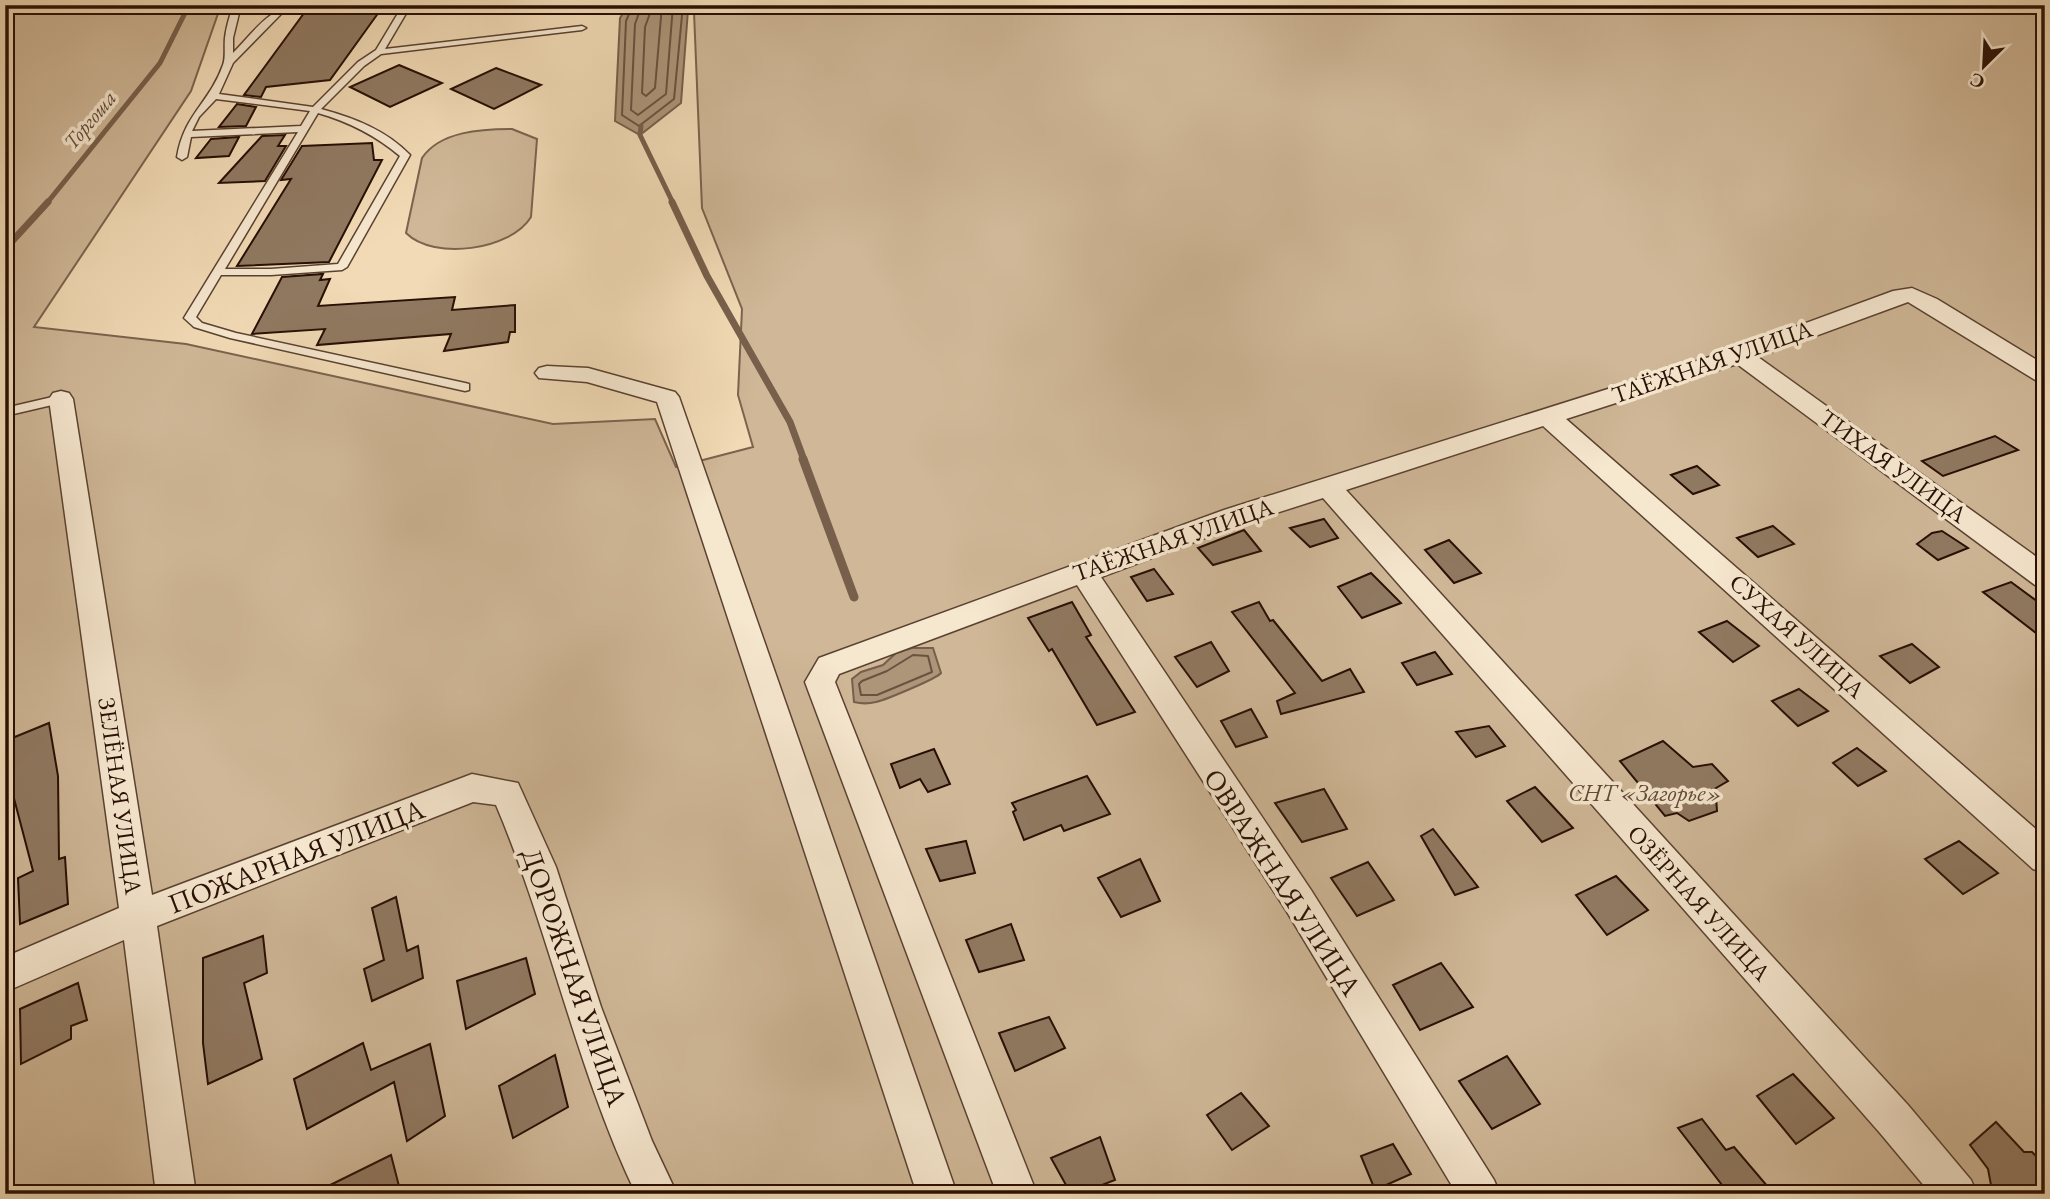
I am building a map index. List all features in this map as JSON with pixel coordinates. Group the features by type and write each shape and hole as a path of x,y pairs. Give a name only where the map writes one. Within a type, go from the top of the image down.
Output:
{"street":[{"name":"ТАЁЖНАЯ УЛИЦА","path":"1017,1194 820,682 828,666 1233,517 1740,355 1901,296 1912,295 2045,376"},
{"name":"ТИХАЯ УЛИЦА","path":"1740,355 2045,578"},
{"path":"547,373 588,375 667,397 937,1194"},
{"name":"ЗЕЛЁНАЯ УЛИЦА","path":"61,399 176,1194"},
{"name":"СУХАЯ УЛИЦА","path":"1547,416 2045,858"},
{"name":"ОЗЁРНАЯ УЛИЦА","path":"1328,486 1894,1119 1956,1194"},
{"name":"ОВРАЖНАЯ УЛИЦА","path":"1083,572 1298,901 1480,1194"},
{"name":"ПОЖАРНАЯ УЛИЦА","path":"5,975 138,917 472,788"},
{"name":"ДОРОЖНАЯ УЛИЦА","path":"472,788 506,793 539,867 583,1007 636,1151 657,1194"}],"lane":[{"path":"229,62 229,38 237,5"},
{"path":"182,157 185,134 200,108 214,96 229,62 279,11 298,5"},
{"path":"407,5 379,52 361,64 317,108 190,318 198,325 234,336 465,387"},
{"path":"379,52 582,28"},
{"path":"214,96 317,108 345,117 389,141 405,155 342,267 271,272 218,272"},
{"path":"185,134 304,129"},
{"path":"5,412 61,399"}],"green space":[{"name":"СНТ «Загорье»","path":"5,5 221,5 191,91 34,327 186,344 553,424 655,419 676,467 753,447 738,395 742,309 702,208 694,12 704,5 2045,5 2045,1194 5,1194"},
{"path":"512,129 537,139 531,217 521,228 490,244 453,249 419,242 406,233 422,158 430,149 439,142 462,133"}],"water":[{"path":"628,5 695,5 688,10 681,103 640,135 615,121 620,18"},
{"path":"912,648 933,648 941,673 881,700 854,702 852,679 861,672 883,665 896,653"}],"building":[{"path":"310,5 384,5 330,80 266,87 261,97 244,95"},
{"path":"399,65 442,83 390,107 350,87"},
{"path":"496,68 541,85 494,109 451,89"},
{"path":"237,104 256,107 246,126 219,127"},
{"path":"285,135 278,146 286,146 265,181 219,183 262,136"},
{"path":"239,137 229,156 196,158 211,139"},
{"path":"372,143 374,160 382,160 329,262 237,266 291,179 281,180 302,146"},
{"path":"323,274 320,280 330,279 318,306 455,297 452,310 515,305 515,332 510,332 508,342 444,351 451,334 317,345 325,329 252,334 282,277"},
{"path":"1995,436 2018,450 1943,476 1922,461"},
{"path":"1697,466 1719,485 1693,494 1671,475"},
{"path":"1324,519 1338,538 1310,547 1290,528"},
{"path":"1773,526 1794,544 1758,557 1737,538"},
{"path":"1244,530 1261,551 1213,565 1198,548"},
{"path":"1942,531 1968,548 1938,560 1917,544 1932,533"},
{"path":"1449,540 1481,573 1454,583 1425,550"},
{"path":"1154,569 1173,594 1147,601 1131,577"},
{"path":"1371,573 1401,603 1362,618 1338,587"},
{"path":"2011,582 2045,607 2045,640 1983,592"},
{"path":"1072,602 1091,635 1086,637 1135,712 1097,725 1052,649 1049,651 1028,618"},
{"path":"1259,602 1270,621 1273,620 1322,681 1350,669 1364,692 1281,714 1277,701 1295,693 1232,612"},
{"path":"1727,621 1759,646 1733,662 1699,632"},
{"path":"1211,642 1229,671 1197,687 1175,657"},
{"path":"1912,644 1939,667 1910,683 1880,656"},
{"path":"1435,652 1452,674 1417,685 1402,663"},
{"path":"1799,689 1828,711 1798,726 1772,701"},
{"path":"1251,709 1267,737 1236,747 1221,721"},
{"path":"49,723 58,776 59,859 65,857 68,904 20,924 18,878 33,871 5,764 5,741"},
{"path":"1489,726 1505,746 1476,757 1456,732"},
{"path":"1663,741 1693,767 1712,764 1728,781 1711,791 1716,797 1717,811 1689,821 1677,813 1665,816 1620,761"},
{"path":"1857,748 1886,771 1858,786 1833,763"},
{"path":"934,749 950,784 928,792 920,779 900,788 891,764"},
{"path":"1087,776 1110,814 1064,831 1061,825 1024,840 1012,803"},
{"path":"1535,787 1573,828 1542,842 1507,801"},
{"path":"1324,789 1347,829 1302,842 1275,803"},
{"path":"1433,829 1478,887 1455,895 1421,836"},
{"path":"966,841 975,873 940,881 926,849"},
{"path":"1959,841 1998,873 1963,894 1925,859"},
{"path":"1140,859 1160,901 1121,917 1098,878"},
{"path":"1368,862 1394,900 1357,916 1331,878"},
{"path":"1616,876 1648,910 1607,935 1576,895"},
{"path":"396,897 407,951 418,946 423,978 372,1001 364,969 384,960 372,908"},
{"path":"1011,924 1024,960 979,972 966,940"},
{"path":"263,936 267,973 244,983 262,1059 208,1084 203,1043 203,958"},
{"path":"526,958 535,994 466,1029 457,981"},
{"path":"1441,963 1473,1007 1420,1030 1393,985"},
{"path":"78,983 87,1020 71,1026 71,1039 21,1064 20,1009"},
{"path":"1049,1017 1065,1048 1015,1071 999,1033"},
{"path":"363,1043 371,1070 430,1044 445,1116 407,1141 394,1082 307,1129 294,1079"},
{"path":"555,1055 568,1107 513,1138 499,1086"},
{"path":"1507,1056 1540,1104 1492,1129 1459,1081"},
{"path":"1793,1074 1834,1118 1796,1144 1757,1096"},
{"path":"1241,1093 1269,1126 1232,1150 1207,1115"},
{"path":"1702,1119 1726,1150 1734,1147 1774,1194 1729,1194 1678,1128"},
{"path":"1996,1122 2024,1152 2032,1152 2045,1165 2045,1194 2001,1194 1991,1185 1988,1169 1970,1145"},
{"path":"1100,1137 1115,1180 1079,1194 1071,1194 1051,1158"},
{"path":"1393,1144 1411,1174 1375,1190 1361,1156"},
{"path":"391,1155 401,1194 312,1194"}],"waterway":[{"name":"Торгоша","path":"47,203 160,63 189,5"},
{"path":"641,126 640,135 673,203"},
{"name":"Торгоша","path":"5,249 48,202"},
{"path":"672,202 707,276 790,422 804,460"},
{"path":"803,459 854,597"}]}
